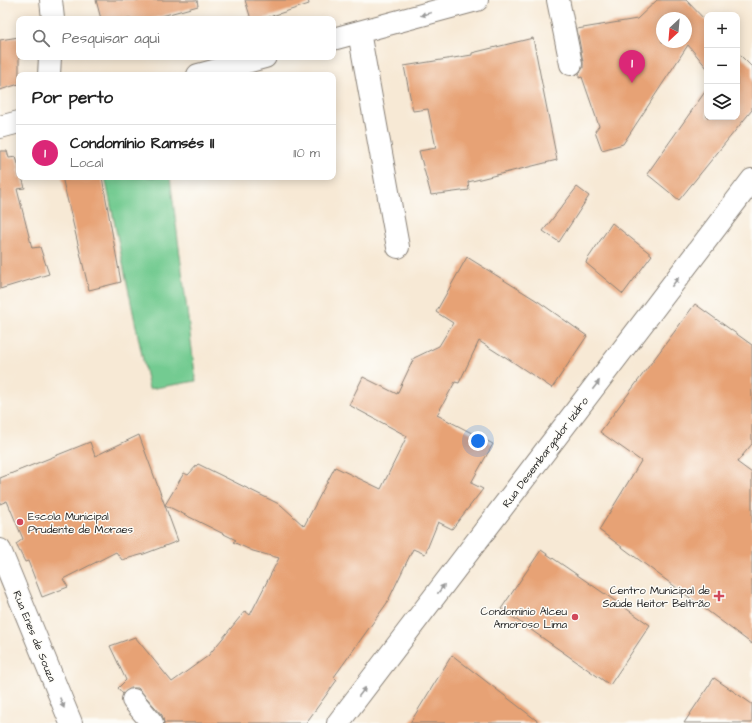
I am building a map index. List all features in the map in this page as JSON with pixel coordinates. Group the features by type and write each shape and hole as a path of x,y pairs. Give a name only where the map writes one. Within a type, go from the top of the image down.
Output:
{"street":[{"path":"51,0 53,16"},
{"path":"336,38 477,0"},
{"path":"558,0 571,64"},
{"path":"359,32 398,247"},
{"path":"49,72 50,60"},
{"path":"209,72 254,60"},
{"path":"0,127 16,123"},
{"name":"Rua Desembargador Izidro","path":"338,723 752,180"},
{"name":"Rua Enes de Souza","path":"0,550 70,723"},
{"path":"133,700 152,723"}],"green space":[{"path":"106,180 170,180 196,381 149,389"}],"building":[{"path":"96,0 197,0 198,6 162,16 100,16"},
{"path":"245,0 308,0 309,4 272,16 250,16"},
{"path":"657,0 686,0 704,19 704,64 690,48 692,48 692,12 656,12 656,48 686,48 623,144 602,150 595,131 599,126 582,77 579,78 579,74 583,68 583,62 577,29 637,19"},
{"path":"16,37 16,60 19,60 19,72 16,72 16,85 0,90 0,40"},
{"path":"533,38 557,160 468,182 469,190 431,195 419,151 436,148 428,109 413,111 404,66 472,55 472,53"},
{"path":"740,55 752,67 752,110 679,200 647,174 704,93 704,120 740,120"},
{"path":"0,151 7,151 9,158 16,157 16,180 23,180 25,188 17,189 32,248 40,247 49,274 0,289"},
{"path":"63,180 103,180 121,282 89,290"},
{"path":"577,187 589,196 559,242 543,231"},
{"path":"612,223 652,255 623,294 586,263"},
{"path":"467,257 539,302 587,336 552,388 479,341 459,383 455,382 437,415 493,444 471,483 483,489 452,529 438,522 425,554 413,549 387,603 334,677 337,680 306,723 164,723 162,715 138,688 131,688 123,694 118,688 126,680 110,646 135,637 172,682 208,656 245,611 250,615 279,558 253,551 233,542 236,540 165,505 184,473 188,475 198,464 281,505 304,526 335,467 381,489 407,436 349,405 363,377 397,394 414,358 439,346 453,323 436,312"},
{"path":"695,304 752,345 752,444 737,462 752,473 752,644 599,530 641,461 600,432"},
{"path":"139,435 178,541 144,554 122,560 116,552 63,579 68,587 42,597 28,561 25,562 16,544 23,539 7,501 0,504 0,478 90,442 95,456"},
{"name":"Condomïnio Alceu Amoroso Lima","path":"541,550 650,625 610,685 501,609"},
{"path":"452,655 540,723 410,723"},
{"path":"714,678 752,704 752,723 684,723"}],"place":[{"name":"Condomínio Ramsés II","path":"632,83"},
{"name":"Escola Municipal Prudente de Moraes","path":"20,522"},
{"name":"Centro Municipal de Saúde Heitor Beltrão","path":"719,596"},
{"name":"Condomïnio Alceu Amoroso Lima","path":"575,617"}]}
